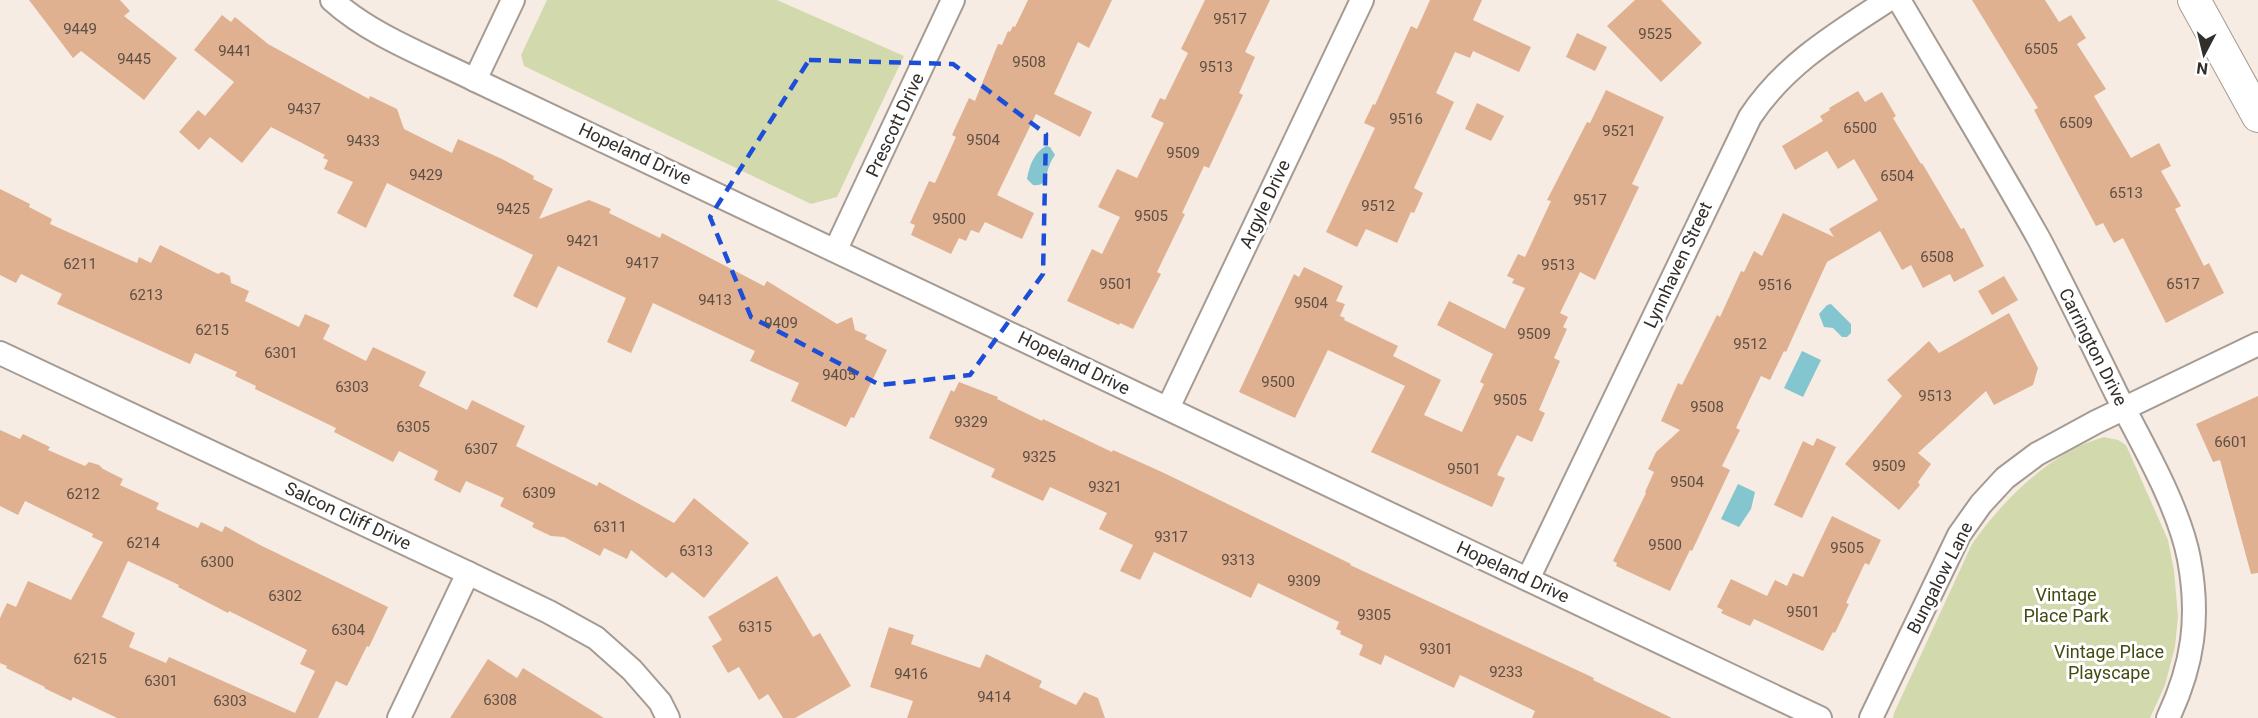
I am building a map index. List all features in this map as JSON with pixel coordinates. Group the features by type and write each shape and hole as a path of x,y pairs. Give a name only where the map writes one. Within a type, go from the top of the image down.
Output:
{"main road":[{"path":"2194,0 2258,116"}],"street":[{"name":"Hopeland Drive","path":"332,0 387,37 475,80 836,249 1820,718"},
{"path":"475,80 513,0"},
{"name":"Prescott Drive","path":"836,249 953,0"},
{"name":"Argyle Drive","path":"1168,408 1362,0"},
{"name":"Lynnhaven Street","path":"1528,579 1750,117 1761,100 1794,65 1818,46 1888,0"},
{"name":"Carrington Drive","path":"1899,0 2039,240 2177,519 2191,573 2194,622 2190,655 2180,690 2168,718"},
{"name":"Bungalow Lane","path":"1871,718 1959,535 1981,504 2006,478 2037,454 2258,344"},
{"name":"Salcon Cliff Drive","path":"0,353 549,612 596,638 632,670 660,702 668,718"},
{"path":"399,718 468,573"}],"highlighted area":[{"path":"809,60 953,64 1046,134 1043,274 970,375 880,385 751,317 710,217"}],"green space":[{"path":"547,0 777,0 904,56 837,197 811,204 524,66 521,55"},
{"name":"Vintage Place Park","path":"2104,437 2118,440 2126,445 2168,540 2174,570 2178,617 2175,647 2165,685 2150,718 1893,718 1972,544 1984,528 2013,495 2047,466 2084,444"}],"water":[{"path":"1046,146 1050,147 1055,155 1044,182 1033,185 1027,179 1029,170 1035,156"},
{"path":"1831,304 1851,324 1851,333 1847,337 1842,337 1833,328 1824,327 1819,314"},
{"path":"1802,351 1821,360 1803,397 1784,388"},
{"path":"1738,484 1755,492 1751,509 1739,527 1721,519"}],"building":[{"path":"29,0 120,0 130,11 124,16 177,58 144,100 81,51 73,58"},
{"path":"1028,0 1112,0 1089,48 1078,42 1054,94 1092,112 1080,137 1036,114 997,195 1034,213 1022,239 985,222 979,233 971,230 966,241 959,238 951,254 911,235 915,225 910,223 929,181 935,183 956,137 952,135 969,98 975,101 998,44 1002,45 1008,31 1010,32 1013,26 1015,27"},
{"path":"1205,0 1270,0 1245,52 1255,57 1239,93 1243,95 1209,168 1204,166 1182,213 1185,214 1157,272 1161,274 1133,329 1067,301 1092,249 1102,254 1120,217 1098,207 1117,169 1137,178 1164,123 1151,117 1160,98 1165,100 1188,53 1181,49"},
{"path":"1430,0 1482,0 1473,20 1531,47 1519,72 1473,51 1470,58 1455,52 1436,93 1454,102 1414,188 1423,193 1414,213 1411,212 1397,243 1366,229 1357,247 1326,232 1375,128 1364,123 1373,104 1375,105 1411,26 1417,29"},
{"path":"1635,0 1661,0 1702,43 1661,82 1607,26"},
{"path":"1972,0 2045,0 2059,22 2071,15 2086,38 2077,44 2106,89 2094,96 2131,158 2159,143 2171,166 2161,171 2181,206 2175,209 2204,266 2209,263 2224,293 2166,323 2123,238 2114,243 2103,223 2096,226 2034,110 2038,108"},
{"path":"222,15 231,22 235,17 268,44 328,77 369,99 370,96 397,109 404,129 452,153 458,139 534,176 533,179 553,189 539,219 589,200 611,209 609,213 660,238 662,233 764,286 767,281 837,324 852,317 855,330 867,335 865,339 887,350 854,418 851,417 846,427 791,401 799,383 750,361 755,351 653,303 631,353 607,342 626,298 558,266 537,308 513,296 533,255 387,183 366,228 337,213 353,182 324,169 328,160 323,158 325,155 271,127 242,163 210,137 199,150 179,132 198,110 205,116 234,82 194,50"},
{"path":"1577,33 1607,47 1595,71 1566,57"},
{"path":"1606,90 1664,117 1632,184 1639,187 1595,280 1580,272 1560,313 1568,317 1563,327 1567,329 1554,358 1560,361 1539,410 1545,413 1532,442 1517,435 1497,475 1505,478 1492,507 1371,452 1405,386 1328,350 1295,418 1239,392 1294,274 1299,277 1304,267 1343,286 1336,301 1345,304 1340,316 1345,318 1344,320 1398,346 1393,356 1441,380 1424,415 1462,432 1484,384 1480,382 1493,354 1437,325 1449,301 1505,329 1525,288 1512,283 1514,279 1507,276 1518,254 1525,257 1551,201 1547,200"},
{"path":"1858,91 1865,102 1882,92 1896,116 1893,118 1961,229 1964,228 1984,266 1954,282 1950,274 1923,288 1911,265 1902,270 1880,231 1827,262 1786,352 1784,351 1770,380 1761,376 1736,428 1740,430 1722,466 1730,470 1692,551 1690,550 1670,591 1616,566 1617,563 1613,561 1646,493 1654,472 1648,469 1656,452 1680,430 1661,421 1678,383 1682,385 1717,315 1720,317 1741,271 1744,272 1754,251 1762,256 1783,213 1834,237 1829,229 1878,200 1854,159 1838,169 1827,151 1795,170 1782,146 1823,121 1820,116 1830,110 1829,108"},
{"path":"1477,103 1504,116 1491,141 1465,129"},
{"path":"0,189 30,204 29,207 52,219 50,224 137,263 139,257 151,263 160,245 218,274 222,272 230,276 231,283 249,291 245,301 299,327 305,314 330,325 323,339 366,361 373,347 426,372 419,386 467,410 472,400 525,426 516,446 597,486 599,482 674,523 694,498 749,543 704,598 672,572 666,578 631,550 627,559 604,548 600,556 564,537 551,536 532,527 534,523 500,506 504,498 466,481 460,493 434,480 438,471 399,451 393,462 334,432 336,428 255,389 256,386 235,376 237,372 195,353 190,364 57,304 62,294 21,274 16,283 0,275"},
{"path":"2004,276 2018,300 1992,315 1978,291"},
{"path":"2009,313 2038,368 2033,385 1994,405 1986,391 1918,453 1931,464 1918,482 1920,485 1899,510 1845,464 1902,396 1887,380 1929,341 1939,353"},
{"path":"959,382 998,397 997,399 1042,421 1043,419 1112,452 1113,450 1164,473 1350,565 1594,678 1593,680 1672,718 1532,718 1535,711 1460,675 1454,688 1385,655 1381,665 1359,655 1363,645 1340,634 1341,631 1336,629 1339,622 1258,583 1251,598 1154,552 1140,580 1120,571 1133,545 1099,529 1107,513 1050,487 1043,501 991,477 995,469 929,438 951,390 954,392"},
{"path":"2258,396 2258,573 2251,574 2220,460 2213,462 2196,424"},
{"path":"0,430 20,439 23,434 50,447 48,450 85,466 89,462 99,465 123,479 120,485 159,503 156,509 198,528 201,522 222,532 225,526 388,607 347,686 336,681 318,718 117,718 73,697 71,701 0,663 0,618 7,603 16,607 28,581 71,600 103,542 92,537 93,534 25,501 18,515 0,506","holes":["128,561 179,585 178,587 228,613 229,611 307,650 300,664 315,671 295,713 169,657 166,663 129,647 135,633 102,617"]},
{"path":"1817,438 1836,447 1802,518 1774,505 1803,441 1813,446"},
{"path":"1832,516 1881,540 1869,565 1865,563 1846,603 1849,604 1823,651 1754,619 1750,626 1721,613 1723,610 1717,607 1731,579 1767,596 1775,580 1787,586 1793,573 1803,577"},
{"path":"777,576 813,637 820,633 851,686 795,718 783,718 768,694 759,700 739,667 728,673 712,646 722,640 708,617"},
{"path":"889,627 914,635 911,644 980,668 986,654 1042,681 1039,687 1076,705 1084,692 1098,698 1105,718 907,718 913,701 870,687"},
{"path":"488,659 517,678 523,668 604,718 450,718"}],"park label":[{"name":"Vintage Place Playscape","path":"2109,662"}]}
